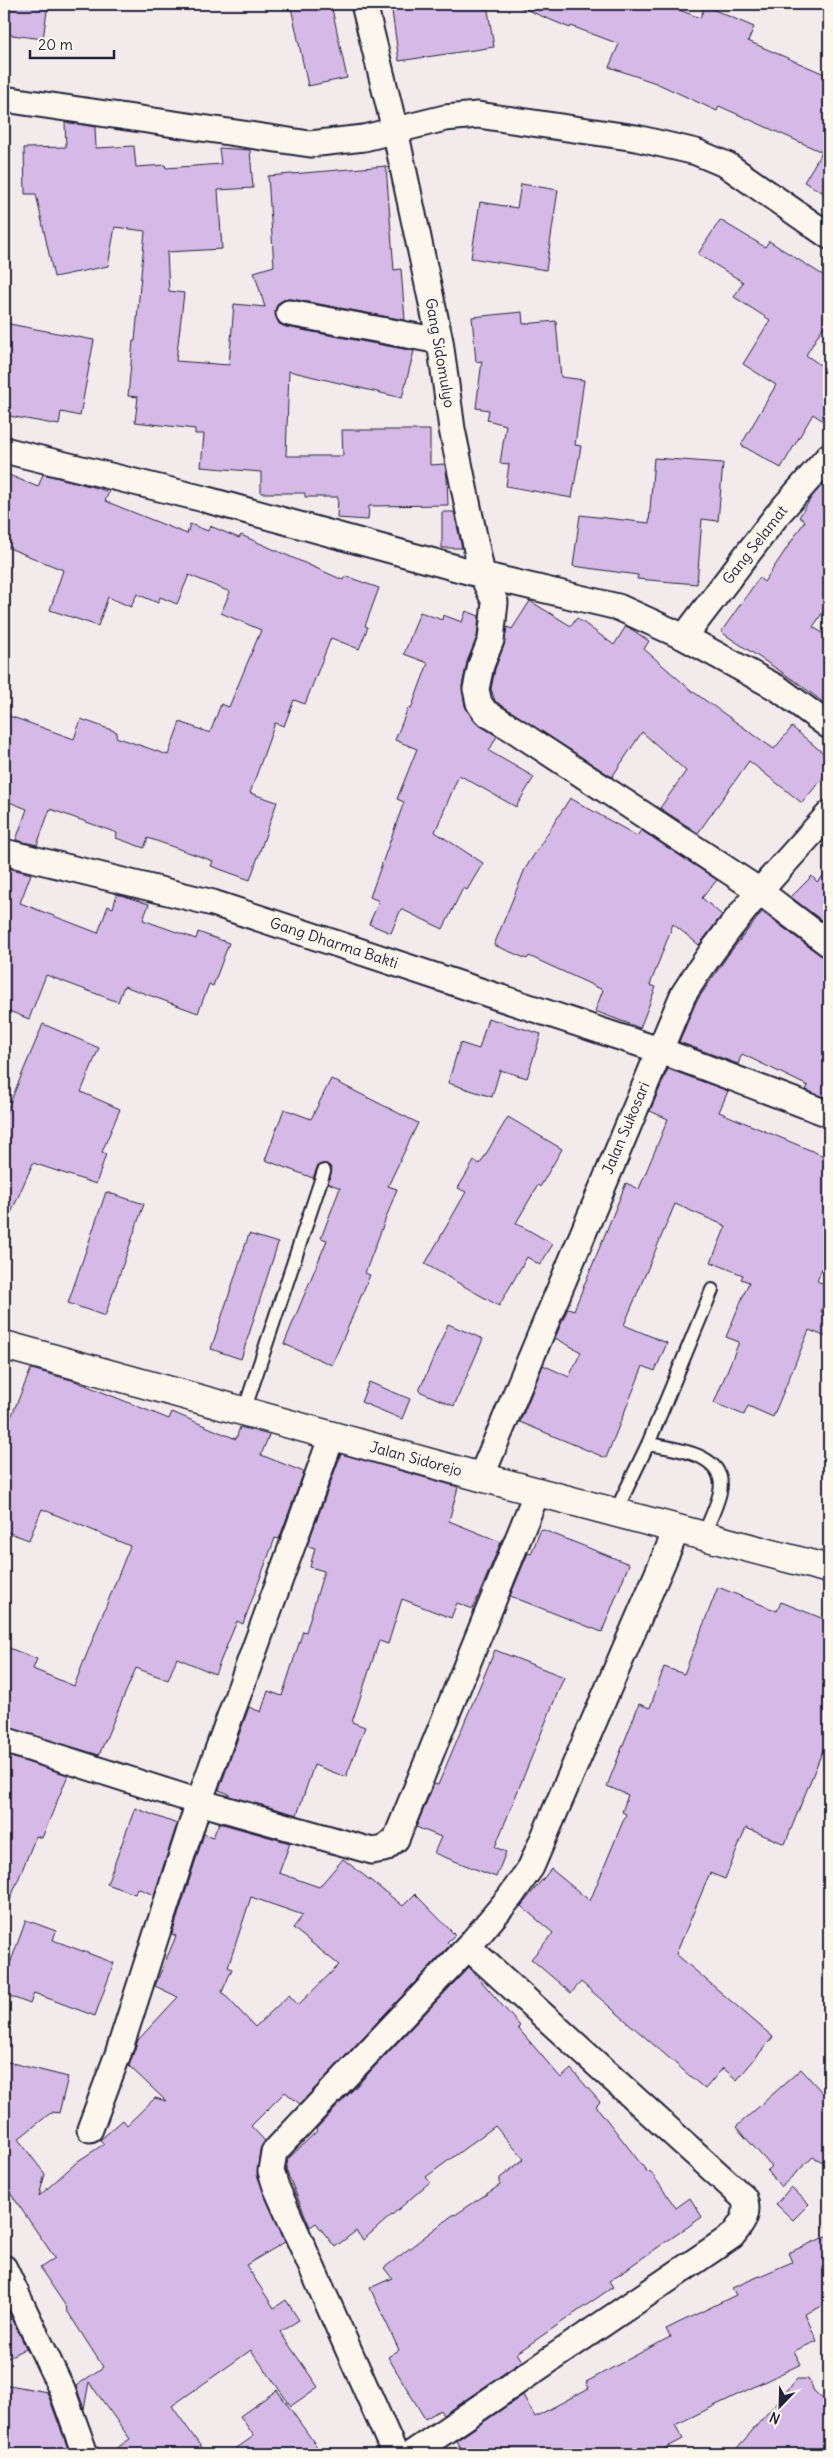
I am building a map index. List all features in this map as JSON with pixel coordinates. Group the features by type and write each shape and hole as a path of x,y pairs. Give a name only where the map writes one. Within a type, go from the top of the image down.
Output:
{"street":[{"name":"Gang Sidomulyo","path":"364,4 395,130 440,341 452,429 482,575 495,602 491,640 481,666 476,689 479,704 485,712 758,890 829,944"},
{"path":"4,99 310,144 364,138 445,118 478,115 670,144 727,165 829,236"},
{"path":"289,313 440,341"},
{"path":"4,450 204,499 482,575 618,607 684,637 779,689 829,726"},
{"name":"Gang Selamat","path":"684,637 777,515 829,456"},
{"name":"Jalan Sukosari","path":"481,1477 683,995 758,890 829,814"},
{"name":"Gang Dharma Bakti","path":"4,852 213,903 659,1050 829,1114"},
{"name":"Jalan Sidorejo","path":"4,1345 481,1477 829,1569"},
{"path":"90,2129 118,2054 199,1802 332,1436"},
{"path":"4,1740 199,1802 372,1851 384,1849 396,1839 537,1492"},
{"path":"395,2454 276,2187 271,2171 271,2161 279,2144 468,1947 510,1897 531,1867 542,1846 677,1529"},
{"path":"411,2454 732,2236 742,2224 747,2206 744,2198 468,1947"},
{"path":"4,2268 62,2390 85,2454"}],"lane":[{"path":"244,1411 324,1171"},
{"path":"615,1513 648,1444 712,1290"},
{"path":"648,1444 693,1453 706,1459 718,1470 721,1480 720,1494 703,1536"}],"building":[{"path":"4,4 48,4 43,39 4,34"},
{"path":"307,4 331,4 347,78 308,86 291,7"},
{"path":"391,4 487,4 494,47 399,61"},
{"path":"513,4 664,4 700,18 705,6 754,27 748,41 829,76 829,196 804,182 822,152 719,106 717,111 656,83 609,67 619,44 571,26 570,28"},
{"path":"65,122 95,127 96,148 134,146 136,167 165,165 166,168 221,164 219,148 250,150 253,188 218,190 222,249 167,252 169,291 184,293 176,361 229,365 234,304 265,307 254,272 274,266 268,176 386,166 394,270 401,269 405,320 292,299 285,299 278,303 275,311 279,324 286,327 414,351 402,398 289,371 286,456 343,456 342,430 430,430 430,465 445,464 448,505 369,506 368,520 337,518 338,497 305,497 305,493 261,493 261,472 201,467 204,434 195,434 195,429 135,422 138,397 128,396 145,231 115,227 108,266 54,277 36,194 25,194 24,148 66,147"},
{"path":"521,184 558,190 546,270 471,258 480,202 517,208"},
{"path":"720,220 765,247 769,241 829,279 829,317 806,355 829,371 829,425 813,414 781,468 741,445 776,385 743,364 770,320 734,297 743,282 698,254"},
{"path":"522,312 523,324 556,321 561,377 584,380 575,445 581,446 572,498 506,486 509,464 500,463 506,425 487,420 489,410 476,408 482,361 476,362 472,317"},
{"path":"4,323 94,340 80,416 61,412 59,425 4,415"},
{"path":"654,458 723,463 718,521 702,519 697,584 637,579 638,575 573,566 580,515 649,523"},
{"path":"4,473 38,487 43,474 97,488 109,492 105,501 187,534 190,524 208,531 210,526 239,538 241,535 343,580 345,576 379,588 365,626 368,627 359,649 331,638 305,704 294,700 284,726 275,723 250,793 277,802 250,880 211,866 213,861 148,838 144,848 116,838 117,833 50,809 37,845 16,840 27,809 4,800 4,714 74,739 81,719 117,732 116,737 168,755 180,722 210,733 221,704 229,707 261,630 221,613 230,592 189,575 177,604 160,597 158,603 137,594 131,607 108,597 98,626 50,610 63,570 4,546"},
{"path":"829,477 829,603 813,627 829,637 829,707 798,683 721,632 759,578 764,582 805,521 799,517 813,495"},
{"path":"442,512 454,512 462,548 442,548"},
{"path":"530,601 571,626 577,618 614,645 626,626 628,627 649,641 644,649 692,691 774,749 792,727 829,758 829,770 802,803 749,761 698,833 660,808 686,771 642,732 612,777 495,701 491,689 495,669 504,645 507,627 512,629"},
{"path":"466,611 479,616 477,637 467,662 462,686 465,706 477,724 497,736 489,751 534,777 516,807 459,775 435,832 483,863 467,890 463,888 443,929 401,909 391,933 369,924 379,901 370,897 404,802 397,799 417,749 395,740 408,708 411,709 428,663 404,654 420,612 442,620 443,615 462,622"},
{"path":"570,798 637,836 641,830 717,880 702,898 722,915 699,945 673,924 650,985 656,987 640,1028 595,1011 603,990 529,956 527,959 494,945 525,869"},
{"path":"4,867 31,874 20,903 98,933 108,906 113,908 117,894 149,904 143,920 196,939 198,932 229,943 213,986 209,984 198,1013 124,986 118,1002 46,975 29,1019 4,1009"},
{"path":"829,870 829,926 791,897 812,876 817,882"},
{"path":"762,912 820,955 829,958 829,1099 806,1090 808,1086 742,1054 738,1064 679,1042 696,1002 728,955"},
{"path":"488,1018 541,1034 527,1078 500,1070 492,1097 448,1083 460,1043 479,1049"},
{"path":"43,1024 99,1048 81,1092 120,1109 102,1152 106,1154 96,1184 33,1163 4,1229 4,1117"},
{"path":"668,1069 728,1091 719,1112 829,1158 829,1251 817,1281 829,1286 821,1312 829,1313 829,1338 809,1330 773,1417 748,1406 744,1415 714,1403 739,1342 726,1337 749,1282 741,1279 743,1275 711,1262 726,1226 675,1204 624,1325 667,1343 655,1371 643,1366 606,1458 520,1422 543,1365 569,1377 581,1352 555,1338 568,1308 574,1310 626,1183 639,1189 668,1119 650,1111"},
{"path":"331,1079 418,1123 388,1186 397,1189 365,1273 370,1275 332,1365 284,1344 327,1240 321,1238 340,1188 328,1183 332,1170 327,1164 318,1165 313,1178 265,1160 284,1109 311,1119"},
{"path":"508,1117 562,1149 516,1223 553,1244 540,1265 527,1257 499,1306 425,1264 466,1192 458,1188 474,1161 480,1164"},
{"path":"106,1192 144,1204 105,1316 68,1303"},
{"path":"249,1234 278,1243 241,1359 211,1349"},
{"path":"448,1324 483,1339 454,1406 419,1391"},
{"path":"31,1369 75,1381 169,1419 172,1412 236,1439 240,1427 269,1435 261,1455 304,1472 279,1539 275,1538 243,1624 237,1621 215,1674 177,1658 168,1680 136,1668 99,1755 4,1726 4,1646 37,1659 33,1669 74,1686 130,1546 42,1509 29,1540 4,1531 4,1434"},
{"path":"369,1382 410,1399 402,1419 361,1402"},
{"path":"341,1454 458,1487 449,1521 501,1542 473,1609 457,1603 451,1618 402,1599 388,1644 379,1641 352,1722 365,1727 346,1777 314,1765 297,1815 229,1796 229,1794 219,1790 249,1707 261,1712 268,1691 282,1696 303,1631 306,1632 324,1571 310,1567 315,1548 307,1546"},
{"path":"541,1529 629,1564 602,1632 510,1596 528,1553 531,1554"},
{"path":"718,1587 777,1611 781,1602 829,1621 829,1735 785,1844 746,1828 725,1879 710,1873 676,1954 773,2037 737,2080 723,2068 705,2089 581,1982 571,1993 531,1959 553,1933 521,1906 551,1869 590,1901 626,1814 622,1812 628,1795 607,1786 639,1704 650,1708 664,1667 684,1674"},
{"path":"495,1650 564,1677 495,1847 506,1852 496,1877 434,1853 441,1837 416,1827 434,1784 438,1785"},
{"path":"4,1755 68,1775 42,1838 36,1836 5,1912"},
{"path":"135,1808 177,1824 154,1895 137,1888 135,1894 107,1884"},
{"path":"219,1823 290,1843 279,1873 319,1887 343,1859 403,1906 415,1894 455,1935 447,1942 450,1945 300,2104 285,2092 251,2126 265,2141 260,2150 257,2175 285,2242 246,2265 274,2308 286,2300 299,2320 280,2332 318,2387 291,2406 251,2350 172,2406 206,2454 108,2454 130,2439 89,2382 84,2409 76,2386 103,2367 40,2268 55,2258 4,2184 4,2061 68,2077 59,2113 52,2112 18,2139 45,2174 39,2196 78,2161 104,2144 100,2140 123,2120 127,2125 155,2098 166,2101 129,2066 138,2040 178,1997 155,1986 176,1936 172,1934 204,1834 213,1837","holes":["251,1897 303,1915 293,1928 339,1965 298,2005 289,1995 255,2027 222,1992 232,1969 228,1967"]},
{"path":"26,1920 56,1931 53,1940 114,1963 95,2016 34,1993 30,2004 4,1994 4,1980"},
{"path":"469,1967 520,2026 518,2028 561,2078 571,2069 600,2102 596,2106 648,2173 650,2171 676,2208 690,2198 702,2217 609,2281 613,2287 517,2353 522,2361 443,2415 440,2410 425,2419 388,2357 399,2350 370,2288 392,2278 384,2268 454,2214 500,2185 500,2178 524,2159 495,2126 426,2177 430,2182 363,2240 356,2231 335,2247 316,2223 310,2227 286,2170 288,2159 317,2131 316,2129"},
{"path":"801,2069 829,2100 829,2165 813,2157 781,2187 767,2170 771,2166 736,2127"},
{"path":"791,2187 809,2204 793,2220 776,2204"},
{"path":"829,2235 829,2303 805,2314 817,2341 794,2351 801,2364 675,2425 683,2439 654,2454 464,2454 456,2441 523,2395 535,2417 589,2388 586,2382 670,2337 666,2329 736,2295 732,2288 792,2262 788,2253"},
{"path":"4,2301 26,2348 4,2360"},
{"path":"797,2379 808,2379 814,2391 829,2405 829,2454 732,2454"},
{"path":"4,2384 47,2392 70,2454 4,2454"},
{"path":"277,2390 322,2454 228,2454 254,2436 240,2416"}]}
